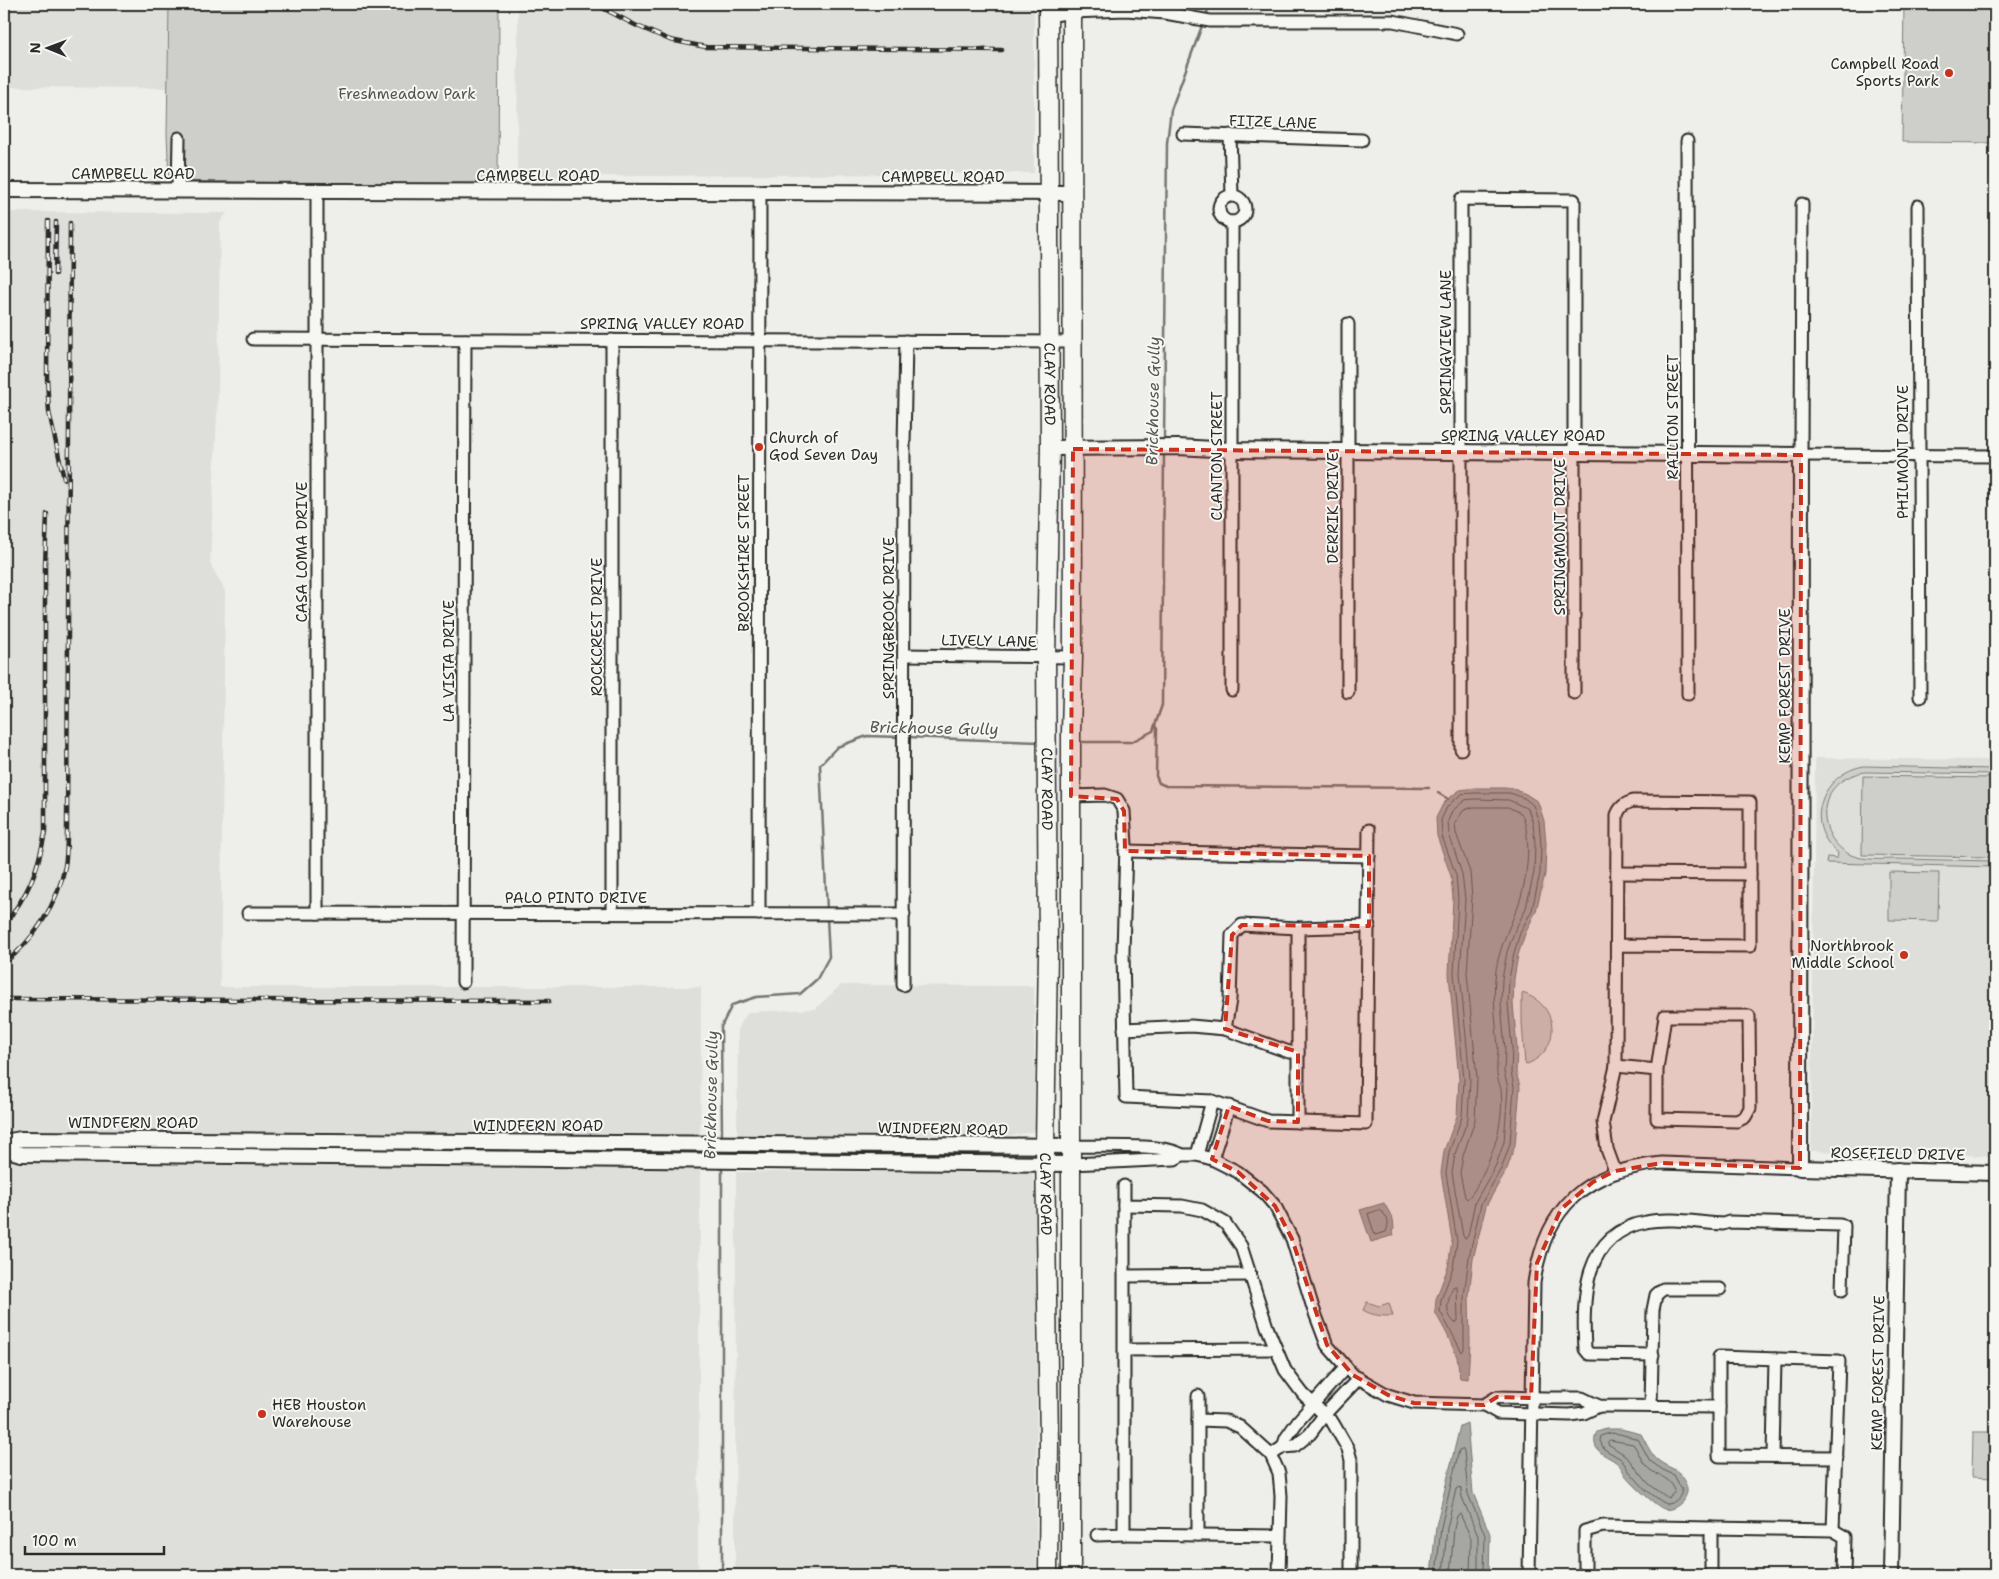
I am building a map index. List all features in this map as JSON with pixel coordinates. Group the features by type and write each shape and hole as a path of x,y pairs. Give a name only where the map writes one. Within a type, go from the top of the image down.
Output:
{"main road":[{"name":"CLAY ROAD","path":"1071,1575 1071,796 1074,448 1072,342 1072,8"},
{"name":"CLAY ROAD","path":"1048,10 1050,448 1046,657 1048,951 1045,1146 1049,1446 1048,1575"},
{"path":"1048,71 1072,76"},
{"path":"1048,951 1071,954"},
{"path":"1049,1446 1071,1447"}],"street":[{"path":"1048,10 1072,8 1126,10 1165,13 1210,20 1393,21 1457,34"},
{"name":"FITZE LANE","path":"1183,134 1362,140"},
{"path":"1230,135 1232,195"},
{"path":"178,138 178,190"},
{"name":"RAILTON STREET","path":"1687,140 1688,694"},
{"name":"CAMPBELL ROAD","path":"4,190 1072,193"},
{"name":"CASA LOMA DRIVE","path":"316,913 318,190"},
{"name":"BROOKSHIRE STREET","path":"759,914 760,192"},
{"path":"1232,195 1241,199 1246,208 1242,218 1232,222 1223,218 1219,209 1223,200 1232,195"},
{"name":"SPRINGVIEW LANE","path":"1461,749 1461,199 1574,200"},
{"name":"SPRINGMONT DRIVE","path":"1574,200 1574,693"},
{"name":"KEMP FOREST DRIVE","path":"1800,1168 1802,204"},
{"name":"PHILMONT DRIVE","path":"1918,206 1920,697"},
{"name":"CLANTON STREET","path":"1232,222 1232,690"},
{"name":"DERRIK DRIVE","path":"1348,324 1348,692"},
{"name":"SPRING VALLEY ROAD","path":"253,339 1072,342"},
{"name":"LA VISTA DRIVE","path":"463,982 464,340"},
{"name":"ROCKCREST DRIVE","path":"612,340 612,914"},
{"name":"SPRINGBROOK DRIVE","path":"903,985 904,445 906,341"},
{"name":"SPRING VALLEY ROAD","path":"1050,448 1178,447 1232,450 1995,456"},
{"name":"LIVELY LANE","path":"904,655 1073,657"},
{"path":"1071,796 1105,795 1117,799 1124,811 1126,851 1123,952 1126,1097 1212,1101 1268,1121 1366,1124 1369,830"},
{"path":"1616,945 1750,946 1750,802 1632,801 1625,804 1617,815 1616,945 1616,1066 1602,1122 1607,1149 1616,1172"},
{"path":"1126,851 1369,856"},
{"path":"1617,873 1750,874"},
{"name":"PALO PINTO DRIVE","path":"248,913 904,914"},
{"path":"1225,1029 1230,1000 1232,935 1242,925 1298,928 1368,926"},
{"path":"1298,928 1298,1122"},
{"path":"1665,1016 1749,1016 1750,1108 1745,1117 1737,1121 1657,1119 1657,1070 1665,1016"},
{"path":"1124,1029 1192,1026 1225,1029 1289,1052 1298,1052"},
{"path":"1616,1066 1657,1070"},
{"path":"1197,1155 1212,1101"},
{"path":"1212,1159 1229,1106"},
{"name":"WINDFERN ROAD","path":"4,1142 21,1138 1072,1146"},
{"path":"740,1162 750,1144"},
{"path":"870,1145 870,1162"},
{"path":"1072,1146 1160,1148 1175,1150 1182,1155"},
{"name":"WINDFERN ROAD","path":"4,1150 21,1154 1072,1164"},
{"path":"1072,1164 1175,1159 1182,1155 1197,1155 1212,1159 1238,1172 1262,1191 1275,1206 1292,1239 1313,1308 1327,1345 1353,1375 1388,1395 1414,1403 1484,1405 1498,1413 1570,1415 1584,1413 1599,1406 1719,1407"},
{"path":"1529,1575 1534,1283 1537,1263 1544,1242 1561,1209 1593,1182 1616,1172 1640,1165 1662,1162 1800,1168"},
{"name":"ROSEFIELD DRIVE","path":"1800,1168 1995,1173"},
{"name":"KEMP FOREST DRIVE","path":"1891,1575 1898,1170"},
{"path":"1124,1186 1124,1534"},
{"path":"1124,1205 1182,1206 1202,1210 1224,1223 1241,1246 1275,1349 1285,1370 1314,1405 1333,1423 1348,1449 1351,1460 1351,1575"},
{"path":"1653,1355 1589,1354 1585,1349 1586,1290 1593,1262 1609,1240 1636,1224 1660,1221 1844,1226 1842,1290"},
{"path":"1125,1276 1250,1275"},
{"path":"1651,1406 1653,1310 1656,1295 1663,1289 1720,1289"},
{"path":"1125,1350 1275,1349"},
{"path":"1833,1530 1836,1457 1839,1361 1719,1357 1719,1456 1836,1457"},
{"path":"1773,1456 1775,1359"},
{"path":"1283,1447 1286,1438 1346,1367"},
{"path":"1271,1455 1283,1447 1295,1446 1310,1434 1324,1415 1359,1378"},
{"path":"1329,1387 1341,1397"},
{"path":"1198,1396 1198,1535"},
{"path":"1484,1405 1497,1397 1582,1398 1599,1406"},
{"path":"1198,1420 1226,1421 1240,1427 1271,1455 1278,1473 1281,1496 1279,1575"},
{"path":"1585,1575 1585,1531 1602,1526 1833,1530 1845,1538 1844,1575"},
{"path":"1711,1528 1711,1575"},
{"path":"1097,1535 1279,1536"}],"highlighted area":[{"path":"1073,449 1801,455 1800,1168 1662,1163 1615,1171 1593,1182 1561,1209 1537,1263 1531,1398 1497,1397 1484,1405 1414,1403 1388,1395 1353,1375 1327,1345 1292,1239 1275,1206 1238,1172 1212,1159 1229,1106 1268,1121 1298,1122 1298,1052 1225,1029 1232,935 1242,925 1369,926 1369,856 1125,851 1124,811 1117,799 1071,796"}],"shaded area":[{"path":"4,4 169,4 168,88 4,87"},
{"path":"518,4 1034,4 1034,173 517,177"},
{"path":"4,212 227,213 220,222 218,394 210,563 225,591 220,987 701,987 698,1575 4,1575"},
{"name":"Northbrook Middle School","path":"1815,758 1995,760 1995,1156 1811,1151"},
{"path":"841,985 1034,986 1035,1131 1016,1135 737,1135 738,1028 748,1012 815,1009"},
{"path":"736,1172 1032,1172 1035,1187 1037,1286 1036,1575 735,1575"}],"green space":[{"name":"Freshmeadow Park","path":"169,4 499,4 498,186 169,181 167,134"},
{"name":"Campbell Road Sports Park","path":"1904,4 1995,4 1995,143 1902,142"},
{"path":"1864,766 1995,769 1995,774 1865,772 1847,778 1833,789 1825,808 1828,832 1844,851 1856,857 1868,859 1995,861 1995,867 1826,863 1827,857 1837,858 1838,853 1827,841 1821,828 1819,815 1822,801 1828,789 1837,778 1849,771"},
{"path":"1863,776 1995,778 1995,857 1862,855"},
{"path":"1889,872 1939,873 1938,921 1889,920"},
{"path":"1522,993 1535,999 1544,1007 1550,1017 1552,1028 1551,1039 1546,1049 1537,1058 1525,1065 1522,1022"},
{"path":"1367,1302 1379,1306 1389,1303 1393,1316 1374,1315 1363,1310"},
{"path":"1973,1432 1995,1432 1995,1478 1972,1477"}],"water":[{"path":"1511,788 1526,794 1538,802 1544,821 1546,844 1545,874 1536,911 1518,955 1514,979 1513,1004 1517,1048 1516,1072 1520,1087 1515,1145 1507,1169 1486,1206 1473,1259 1469,1296 1470,1342 1468,1379 1460,1378 1457,1357 1435,1312 1436,1299 1448,1267 1452,1240 1441,1173 1444,1151 1457,1116 1459,1079 1449,974 1453,899 1451,876 1437,836 1436,818 1443,804 1450,797 1460,790"},
{"path":"1384,1203 1393,1219 1394,1229 1392,1230 1394,1235 1371,1242 1360,1210"},
{"path":"1467,1423 1473,1493 1490,1534 1489,1575 1431,1575 1436,1526 1460,1426"},
{"path":"1606,1429 1621,1429 1641,1434 1659,1461 1678,1471 1687,1488 1686,1496 1680,1504 1672,1509 1660,1507 1626,1476 1618,1464 1598,1450 1595,1436 1597,1432"}],"waterway":[{"name":"Brickhouse Gully","path":"1205,18 1210,4"},
{"name":"Brickhouse Gully","path":"1164,441 1167,143 1171,110 1203,23"},
{"name":"Brickhouse Gully","path":"1082,742 1131,742 1153,731 1162,705 1164,452"},
{"path":"1155,726 1157,729 1156,776 1159,783 1166,786 1429,788"},
{"name":"Brickhouse Gully","path":"827,910 820,765 837,747 867,736 899,737"},
{"name":"Brickhouse Gully","path":"907,737 1039,742"},
{"path":"1438,793 1448,799"},
{"name":"Brickhouse Gully","path":"722,1139 721,1027 732,1005 756,997 800,994 817,979 829,957 827,918"},
{"name":"Brickhouse Gully","path":"722,1164 722,1575"}],"railway":[{"path":"595,4 635,25 670,40 706,47 1002,50"},
{"path":"48,221 47,378 49,412 64,479"},
{"path":"55,274 56,222"},
{"path":"4,963 25,944 51,907 62,880 66,857 70,223"},
{"path":"4,925 20,903 31,882 39,860 45,833 45,565 47,514"},
{"path":"4,999 549,1001"}],"place":[{"name":"Campbell Road Sports Park","path":"1949,73"},
{"name":"Church of God Seven Day","path":"759,447"},
{"name":"Northbrook Middle School","path":"1904,955"},
{"name":"HEB Houston Warehouse","path":"262,1414"}]}
